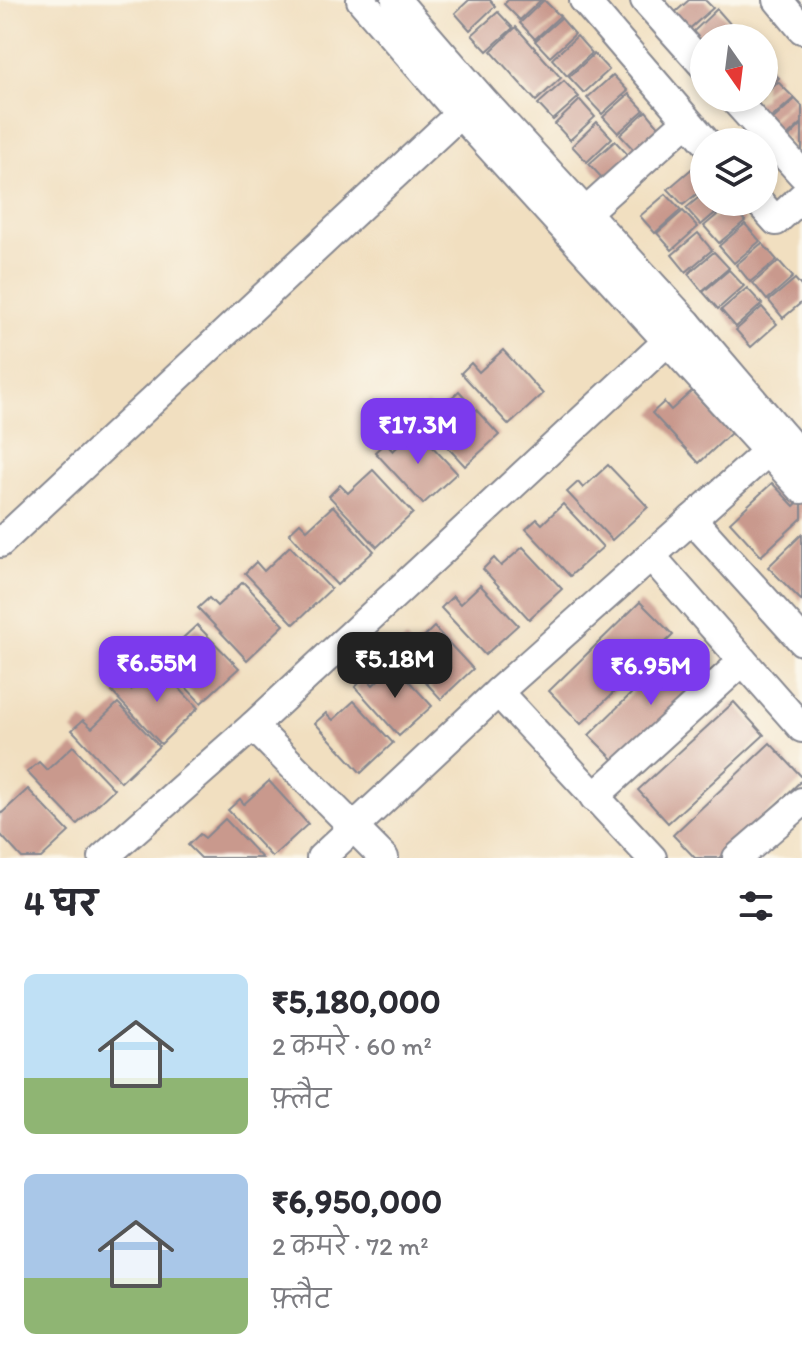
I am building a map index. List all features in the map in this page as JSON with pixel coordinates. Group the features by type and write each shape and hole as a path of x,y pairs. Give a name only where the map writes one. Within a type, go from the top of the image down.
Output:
{"street":[{"path":"361,0 587,211 677,332"},
{"path":"396,0 470,105 791,452 802,489"},
{"path":"584,0 693,128"},
{"path":"778,0 802,29"},
{"path":"653,3 690,49"},
{"path":"0,543 470,105"},
{"path":"746,112 802,174"},
{"path":"587,211 690,136"},
{"path":"772,216 776,221 802,197"},
{"path":"103,858 253,726 677,332"},
{"path":"321,858 498,692 692,519 791,452"},
{"path":"692,519 802,641"},
{"path":"651,556 802,728"},
{"path":"594,797 743,661"},
{"path":"498,692 652,858"},
{"path":"253,726 384,858"},
{"path":"737,858 802,802"}],"building":[{"path":"469,0 490,0 495,6 470,30 455,13"},
{"path":"508,0 541,0 520,20 504,4"},
{"path":"544,0 560,16 535,39 520,23"},
{"path":"689,0 705,0 713,8 695,24 690,24 687,31 672,15"},
{"path":"717,9 730,24 701,24"},
{"path":"498,12 513,28 487,51 472,35"},
{"path":"561,18 575,34 550,57 535,41"},
{"path":"516,27 561,78 536,101 491,51"},
{"path":"577,36 592,53 567,76 552,59"},
{"path":"594,54 609,70 584,93 569,77"},
{"path":"613,75 628,91 602,114 587,98"},
{"path":"564,81 579,97 553,120 538,104"},
{"path":"778,82 794,98 768,121 760,112 778,112"},
{"path":"629,94 644,110 618,133 603,117"},
{"path":"795,99 802,106 802,123 785,138 770,122"},
{"path":"580,100 595,117 570,140 555,124"},
{"path":"646,111 660,128 635,151 620,135"},
{"path":"597,122 612,138 587,162 572,146"},
{"path":"802,124 802,155 787,139"},
{"path":"615,141 630,157 604,180 589,164"},
{"path":"690,170 690,199 683,205 668,189"},
{"path":"666,194 681,210 655,233 640,216"},
{"path":"683,211 698,227 672,250 657,233"},
{"path":"693,216 712,216 701,225"},
{"path":"716,216 741,216 745,221 719,243 704,226"},
{"path":"745,224 760,241 734,263 719,246"},
{"path":"698,233 712,250 686,272 672,255"},
{"path":"762,243 777,260 750,282 736,265"},
{"path":"714,252 729,268 702,291 688,274"},
{"path":"779,261 793,277 767,300 753,283"},
{"path":"729,270 744,286 718,309 703,292"},
{"path":"795,279 802,287 802,302 783,318 769,301"},
{"path":"747,288 762,304 736,327 721,310"},
{"path":"762,307 777,324 751,347 736,330"},
{"path":"503,350 543,394 509,425 461,373 471,363 479,372"},
{"path":"459,391 499,435 465,466 417,414 427,404 435,413"},
{"path":"692,391 731,433 699,463 652,413 664,402 671,410"},
{"path":"416,429 457,473 423,504 375,452 385,443 393,451"},
{"path":"608,465 648,507 612,540 567,492 578,482 583,488"},
{"path":"373,470 413,513 377,547 329,496 340,485 348,493"},
{"path":"772,483 794,506 800,500 802,502 802,518 761,556 730,522"},
{"path":"563,504 603,547 570,576 526,529 537,519 542,524"},
{"path":"333,506 374,551 337,585 289,533 300,523 307,530"},
{"path":"802,534 802,601 768,567"},
{"path":"290,546 331,589 294,624 245,573 256,562 264,571"},
{"path":"523,547 562,589 529,619 483,569 494,558 501,566"},
{"path":"243,582 284,625 247,660 198,608 209,598 217,606"},
{"path":"480,585 518,625 485,655 441,608 453,596 460,604"},
{"path":"640,602 673,635 581,724 549,691"},
{"path":"197,625 239,668 201,703 152,652 163,641 171,649"},
{"path":"434,627 473,669 441,699 395,649 406,639 413,647"},
{"path":"681,645 713,678 622,768 589,735"},
{"path":"157,665 198,708 161,744 112,692 123,681 131,690"},
{"path":"394,665 432,706 399,736 355,687 366,677 373,685"},
{"path":"354,701 393,743 361,773 315,723 326,713 333,720"},
{"path":"734,702 764,735 668,823 638,790"},
{"path":"118,703 159,746 121,782 72,730 83,720 92,728"},
{"path":"770,743 802,780 720,858 695,858 673,835"},
{"path":"73,746 114,789 77,824 27,772 39,762 47,770"},
{"path":"269,781 308,824 272,857 228,810 240,799 244,804"},
{"path":"28,789 69,832 41,858 22,858 0,834 0,812"},
{"path":"225,819 262,858 201,858 188,845 200,834 205,838"}]}
